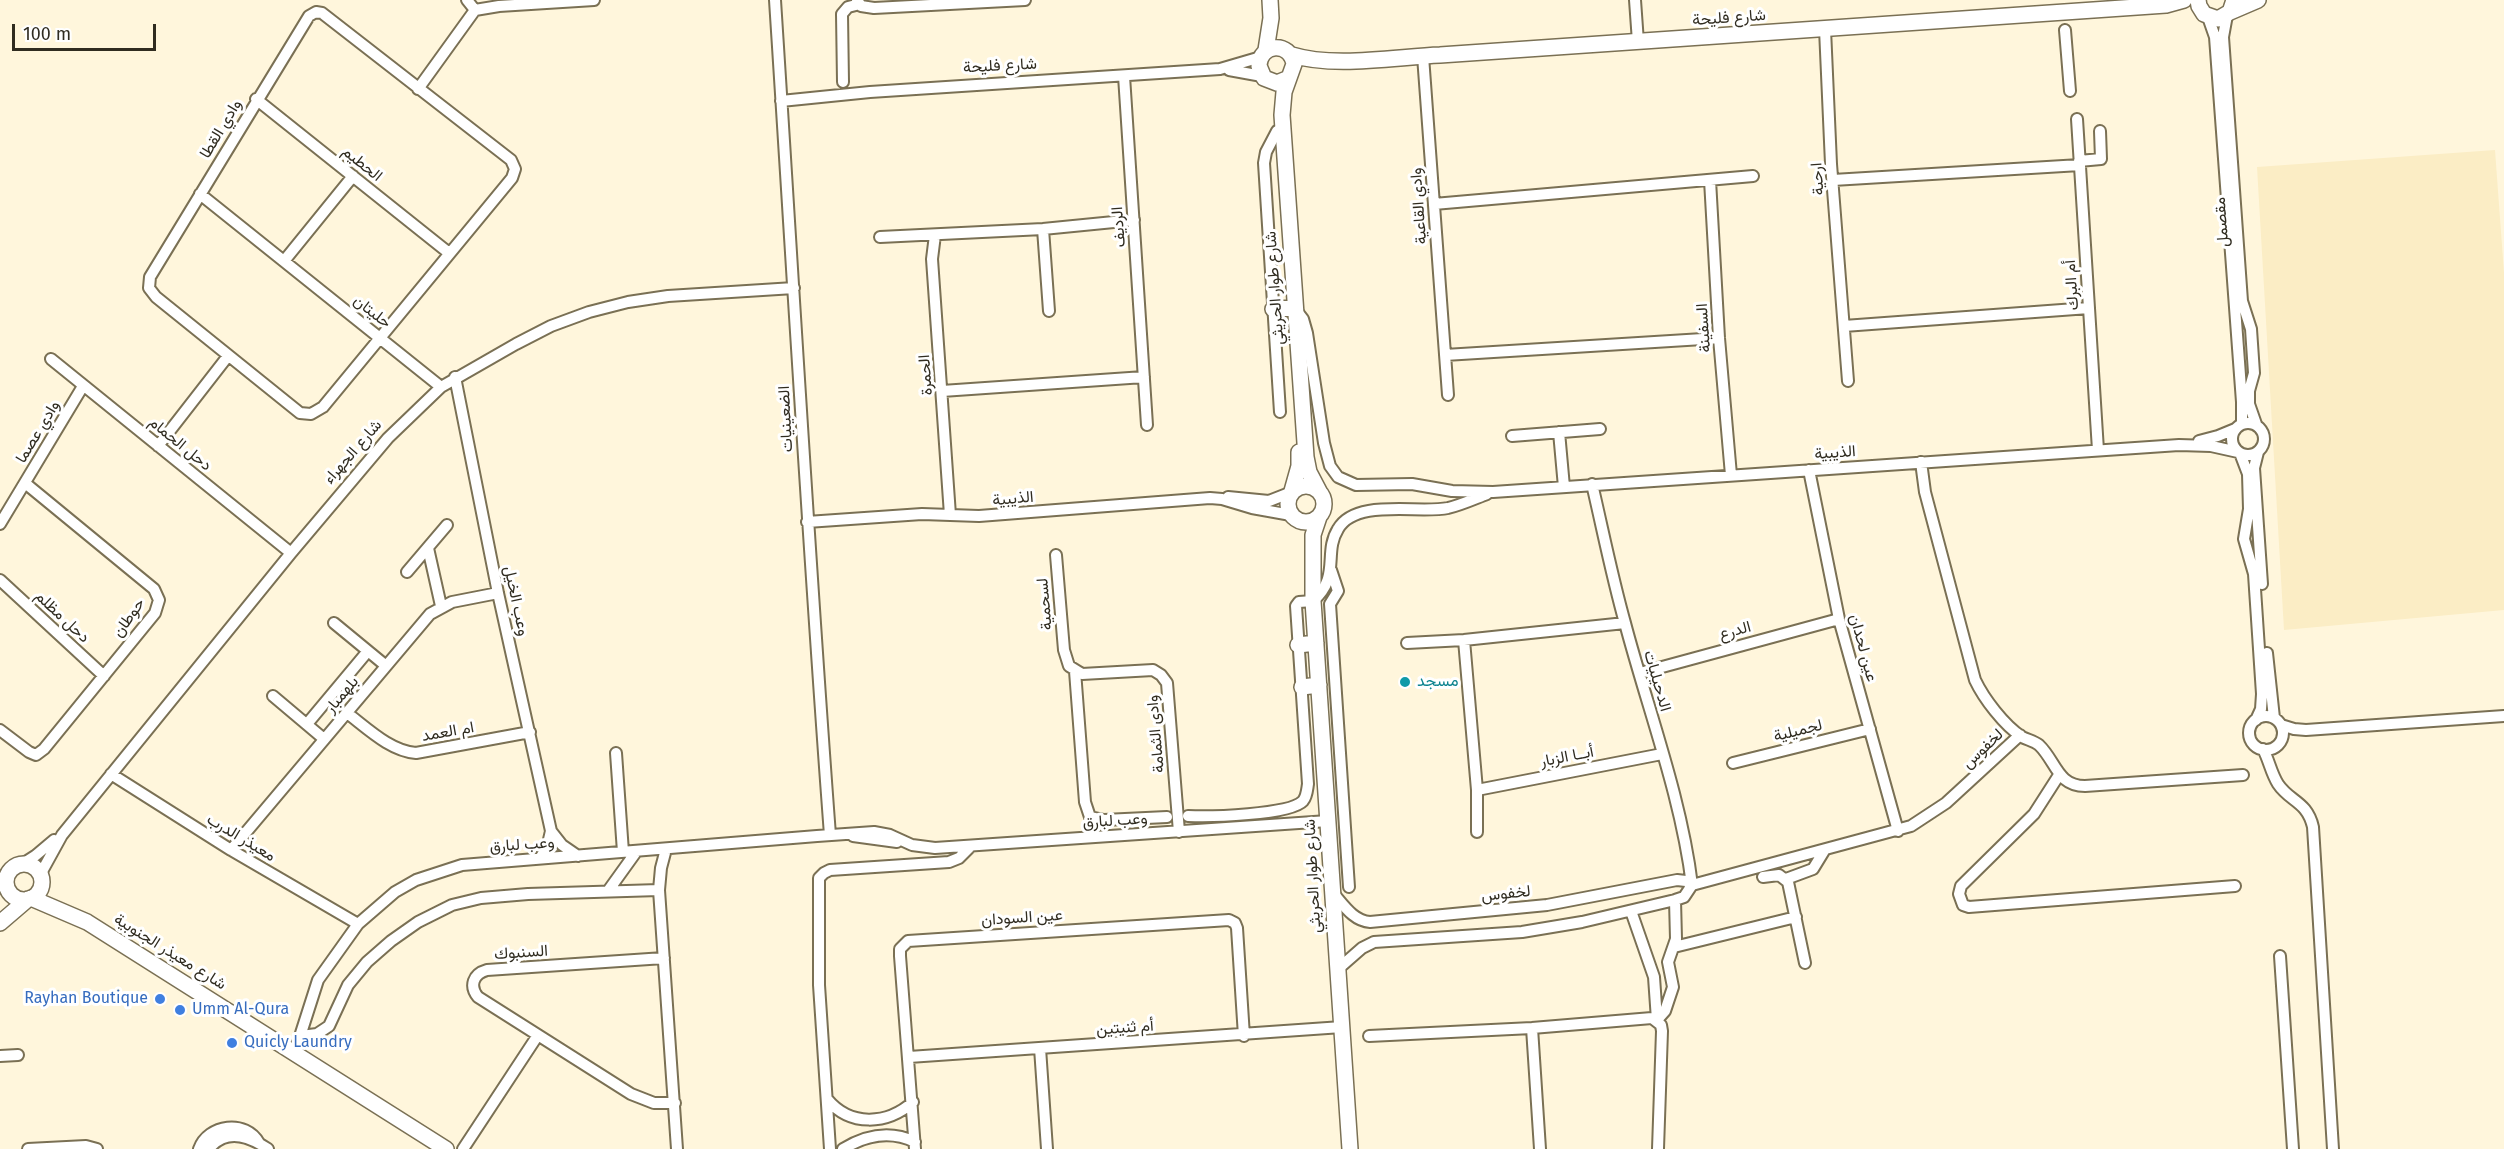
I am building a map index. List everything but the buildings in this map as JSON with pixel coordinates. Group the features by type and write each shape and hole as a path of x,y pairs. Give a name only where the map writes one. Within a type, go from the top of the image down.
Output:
{"street":[{"path":"467,0 475,10"},
{"path":"418,89 475,10 489,7 594,0"},
{"name":"الضعينيات","path":"775,0 807,522 830,835"},
{"path":"843,82 842,15 848,7 858,2 874,8 1025,0"},
{"path":"1270,0 1271,18 1259,66 1264,77 1278,83 1291,76 1294,64 1277,36 1271,18"},
{"path":"1635,0 1638,42"},
{"name":"شارع فليحة","path":"1288,52 1311,60 1330,61 1423,56 2166,5 2184,0"},
{"path":"2230,9 2258,0"},
{"name":"شارع فليحة","path":"2166,5 2203,10 2218,19 2230,9"},
{"name":"مقصمل","path":"2230,9 2223,37 2242,301 2251,329 2253,357 2254,373 2249,391 2249,404 2256,424"},
{"name":"مقصمل","path":"2203,10 2215,37 2242,402 2239,426"},
{"name":"وادي القطا","path":"316,12 322,13 418,89 512,160 515,169 512,178 323,407 311,414 300,413 156,297 149,288 150,277 256,99 309,16 316,12"},
{"name":"ارحية","path":"1825,29 1833,180 1848,381"},
{"path":"2065,30 2070,91"},
{"path":"1264,53 1276,47 1288,52"},
{"name":"شارع فليحة","path":"1220,69 1264,53"},
{"name":"وادي القاعية","path":"1423,56 1448,395"},
{"name":"شارع فليحة","path":"1291,76 1330,61"},
{"name":"شارع فليحة","path":"781,101 870,92 1220,69 1264,77"},
{"name":"الرديف","path":"1124,76 1147,425"},
{"name":"شارع طوار الحريثي","path":"1291,76 1284,92 1282,115 1299,458 1292,492"},
{"name":"شارع طوار الحريثي","path":"1264,77 1274,100 1306,457 1312,479 1320,493"},
{"name":"الحطيم","path":"256,99 449,253"},
{"name":"أم البرك","path":"2077,119 2098,450"},
{"path":"1277,131 1266,152 1264,163 1280,412"},
{"path":"1833,180 2079,163 2102,159 2100,131"},
{"path":"284,261 353,176"},
{"path":"1434,204 1753,176"},
{"name":"السفينة","path":"1710,180 1719,338 1731,475"},
{"name":"حليتان","path":"200,194 441,387"},
{"path":"880,237 1043,229 1134,220"},
{"path":"1043,229 1048,311"},
{"name":"الحمرة","path":"935,235 932,259 950,515"},
{"name":"شارع الجهراء","path":"41,878 62,835 291,553 388,438 441,387 551,326 589,312 628,302 668,296 794,288"},
{"path":"1273,309 1292,308"},
{"name":"الذيبية","path":"1292,308 1305,326 1324,443 1330,466 1338,477 1356,485 1412,484 1452,491 1493,492 2179,445 2211,446 2239,452"},
{"path":"1844,326 2089,308"},
{"path":"1445,355 1719,338"},
{"path":"158,446 228,356"},
{"name":"دحل الحمام","path":"51,359 291,553"},
{"path":"942,391 1144,377"},
{"name":"وعب الخيل","path":"455,378 498,593 551,831"},
{"name":"وادي عصما","path":"0,524 83,386"},
{"path":"2272,770 2281,741 2270,691 2254,468 2264,435 2256,424 2239,426 2232,441 2248,474 2249,509 2244,539 2254,574 2262,694 2261,709 2250,727 2250,736 2254,745 2263,749 2272,748 2281,741 2306,730"},
{"name":"الذيبية","path":"2179,445 2212,438 2239,426"},
{"path":"1512,436 1600,429"},
{"path":"1559,432 1564,487"},
{"path":"2239,452 2249,455 2258,452"},
{"name":"لخفوس","path":"1338,969 1366,945 1379,941 1522,932 1675,900 1684,897 1692,885 1898,831 1935,812 2020,735 1988,703 1975,680 1925,492 1921,462"},
{"name":"عين لحدان","path":"1809,470 1839,619 1898,831"},
{"name":"حوطان","path":"0,730 28,752 36,755 44,749 155,613 159,600 154,590 25,483"},
{"name":"الدحيليات","path":"1592,484 1625,623 1688,855 1692,885"},
{"path":"1307,486 1320,493 1324,507 1319,517 1305,522 1293,517 1288,501 1292,492 1307,486"},
{"path":"1452,491 1455,500 1453,507"},
{"name":"الذيبية","path":"807,522 922,514 979,516 1222,499 1236,496 1269,501 1292,492"},
{"name":"الذيبية","path":"1298,645 1296,606 1299,602 1313,601 1326,584 1331,570 1334,536 1340,525 1351,516 1367,512 1453,507 1493,492"},
{"name":"الذيبية","path":"1222,499 1293,517"},
{"name":"شارع طوار الحريثي","path":"1293,517 1305,542 1313,601 1350,1149"},
{"name":"شارع طوار الحريثي","path":"1313,601 1313,535 1319,517"},
{"path":"407,572 447,525"},
{"path":"428,548 441,606 498,593"},
{"name":"لسحمية","path":"1056,555 1064,650 1069,666 1075,671"},
{"path":"1331,570 1338,591 1330,604 1349,887"},
{"name":"دحل مظلم","path":"0,580 104,676"},
{"name":"بلهمبار","path":"231,850 386,665 430,614 441,606"},
{"name":"الدرع","path":"1640,673 1839,619"},
{"path":"334,623 386,665"},
{"path":"1407,642 1464,640 1625,623"},
{"path":"1464,640 1477,790 1477,832"},
{"path":"1188,816 1241,815 1287,808 1298,805 1304,800 1308,783 1298,645 1316,643"},
{"path":"307,724 368,651"},
{"name":"وادى الثمامة","path":"1075,671 1090,674 1153,670 1167,683 1179,831"},
{"path":"1075,671 1086,812 1095,820 1167,817"},
{"path":"1302,687 1319,685"},
{"path":"273,696 324,739"},
{"name":"ام العمد","path":"347,713 398,750 416,753 530,732"},
{"path":"2256,720 2265,716 2294,729 2306,730 2504,716"},
{"name":"لجميلية","path":"1733,763 1870,729"},
{"path":"2020,735 2040,747 2067,783 2079,786 2243,775"},
{"path":"2263,749 2281,788 2306,809 2313,827 2334,1149"},
{"path":"616,753 623,852"},
{"name":"أبــا الزبار","path":"1477,790 1662,754"},
{"name":"معيذر الدرب","path":"111,774 231,850 358,924"},
{"path":"2059,775 2034,814 1961,886 1959,900 1963,905 1969,907 2235,886"},
{"name":"وعب لبارق","path":"295,1052 318,980 358,924 395,892 439,872 462,865 830,835 850,835 927,848 1328,821"},
{"path":"551,831 562,845 578,856"},
{"path":"540,858 549,843 551,831"},
{"name":"شارع الجهراء","path":"20,865 62,835"},
{"path":"830,1149 819,985 819,878 830,870 949,862 959,858 971,846"},
{"path":"666,849 659,890 678,1149"},
{"path":"1762,877 1783,877 1813,869 1824,851"},
{"path":"608,891 636,852"},
{"path":"0,861 32,867 41,878 40,889 0,923"},
{"path":"1776,864 1783,877 1796,917 1805,963"},
{"path":"0,912 4,882 10,871 20,865"},
{"name":"شارع معيذر الجنوبية","path":"41,878 87,922"},
{"name":"لخفوس","path":"1332,892 1355,917 1370,922 1556,904 1677,880 1686,881 1692,885"},
{"path":"4,882 15,897 30,898"},
{"path":"301,1036 313,1036 325,1030 335,1017 348,985 367,962 404,931 442,909 481,898 659,890"},
{"name":"شارع معيذر الجنوبية","path":"30,898 87,922 446,1149"},
{"path":"1657,1020 1665,1011 1673,987 1668,962 1677,932 1675,900"},
{"path":"1631,911 1654,977 1657,1020 1662,1031 1658,1149"},
{"path":"1674,947 1796,917"},
{"name":"عين السودان","path":"915,1146 900,950 908,941 1229,920 1235,922 1237,928 1244,1036"},
{"path":"2280,956 2293,1149"},
{"name":"السنبوك","path":"664,958 487,970 480,972 472,984 478,998 639,1098 654,1103 675,1103"},
{"path":"1369,1036 1532,1028 1647,1018 1657,1020"},
{"name":"أم ثنيتين","path":"909,1058 1244,1036 1342,1027"},
{"path":"1532,1028 1540,1149"},
{"path":"464,1149 538,1035"},
{"path":"1040,1048 1047,1149"},
{"path":"0,1056 18,1055"},
{"path":"827,1099 844,1114 859,1119 874,1120 895,1115 913,1102"},
{"path":"874,1120 875,1136"},
{"path":"199,1149 203,1140 211,1132 227,1127 252,1134 263,1146"},
{"path":"843,1149 859,1140 892,1135 915,1146"},
{"path":"209,1149 220,1139 232,1136 263,1146"},
{"path":"28,1149 86,1146 97,1149"}],"shaded area":[{"path":"2495,150 2504,273 2504,610 2284,630 2257,167"}],"place":[{"name":"مسجد","path":"1405,682"},
{"name":"Rayhan Boutique","path":"160,999"},
{"name":"Umm Al-Qura","path":"180,1010"},
{"name":"Quicly Laundry","path":"232,1043"}]}
